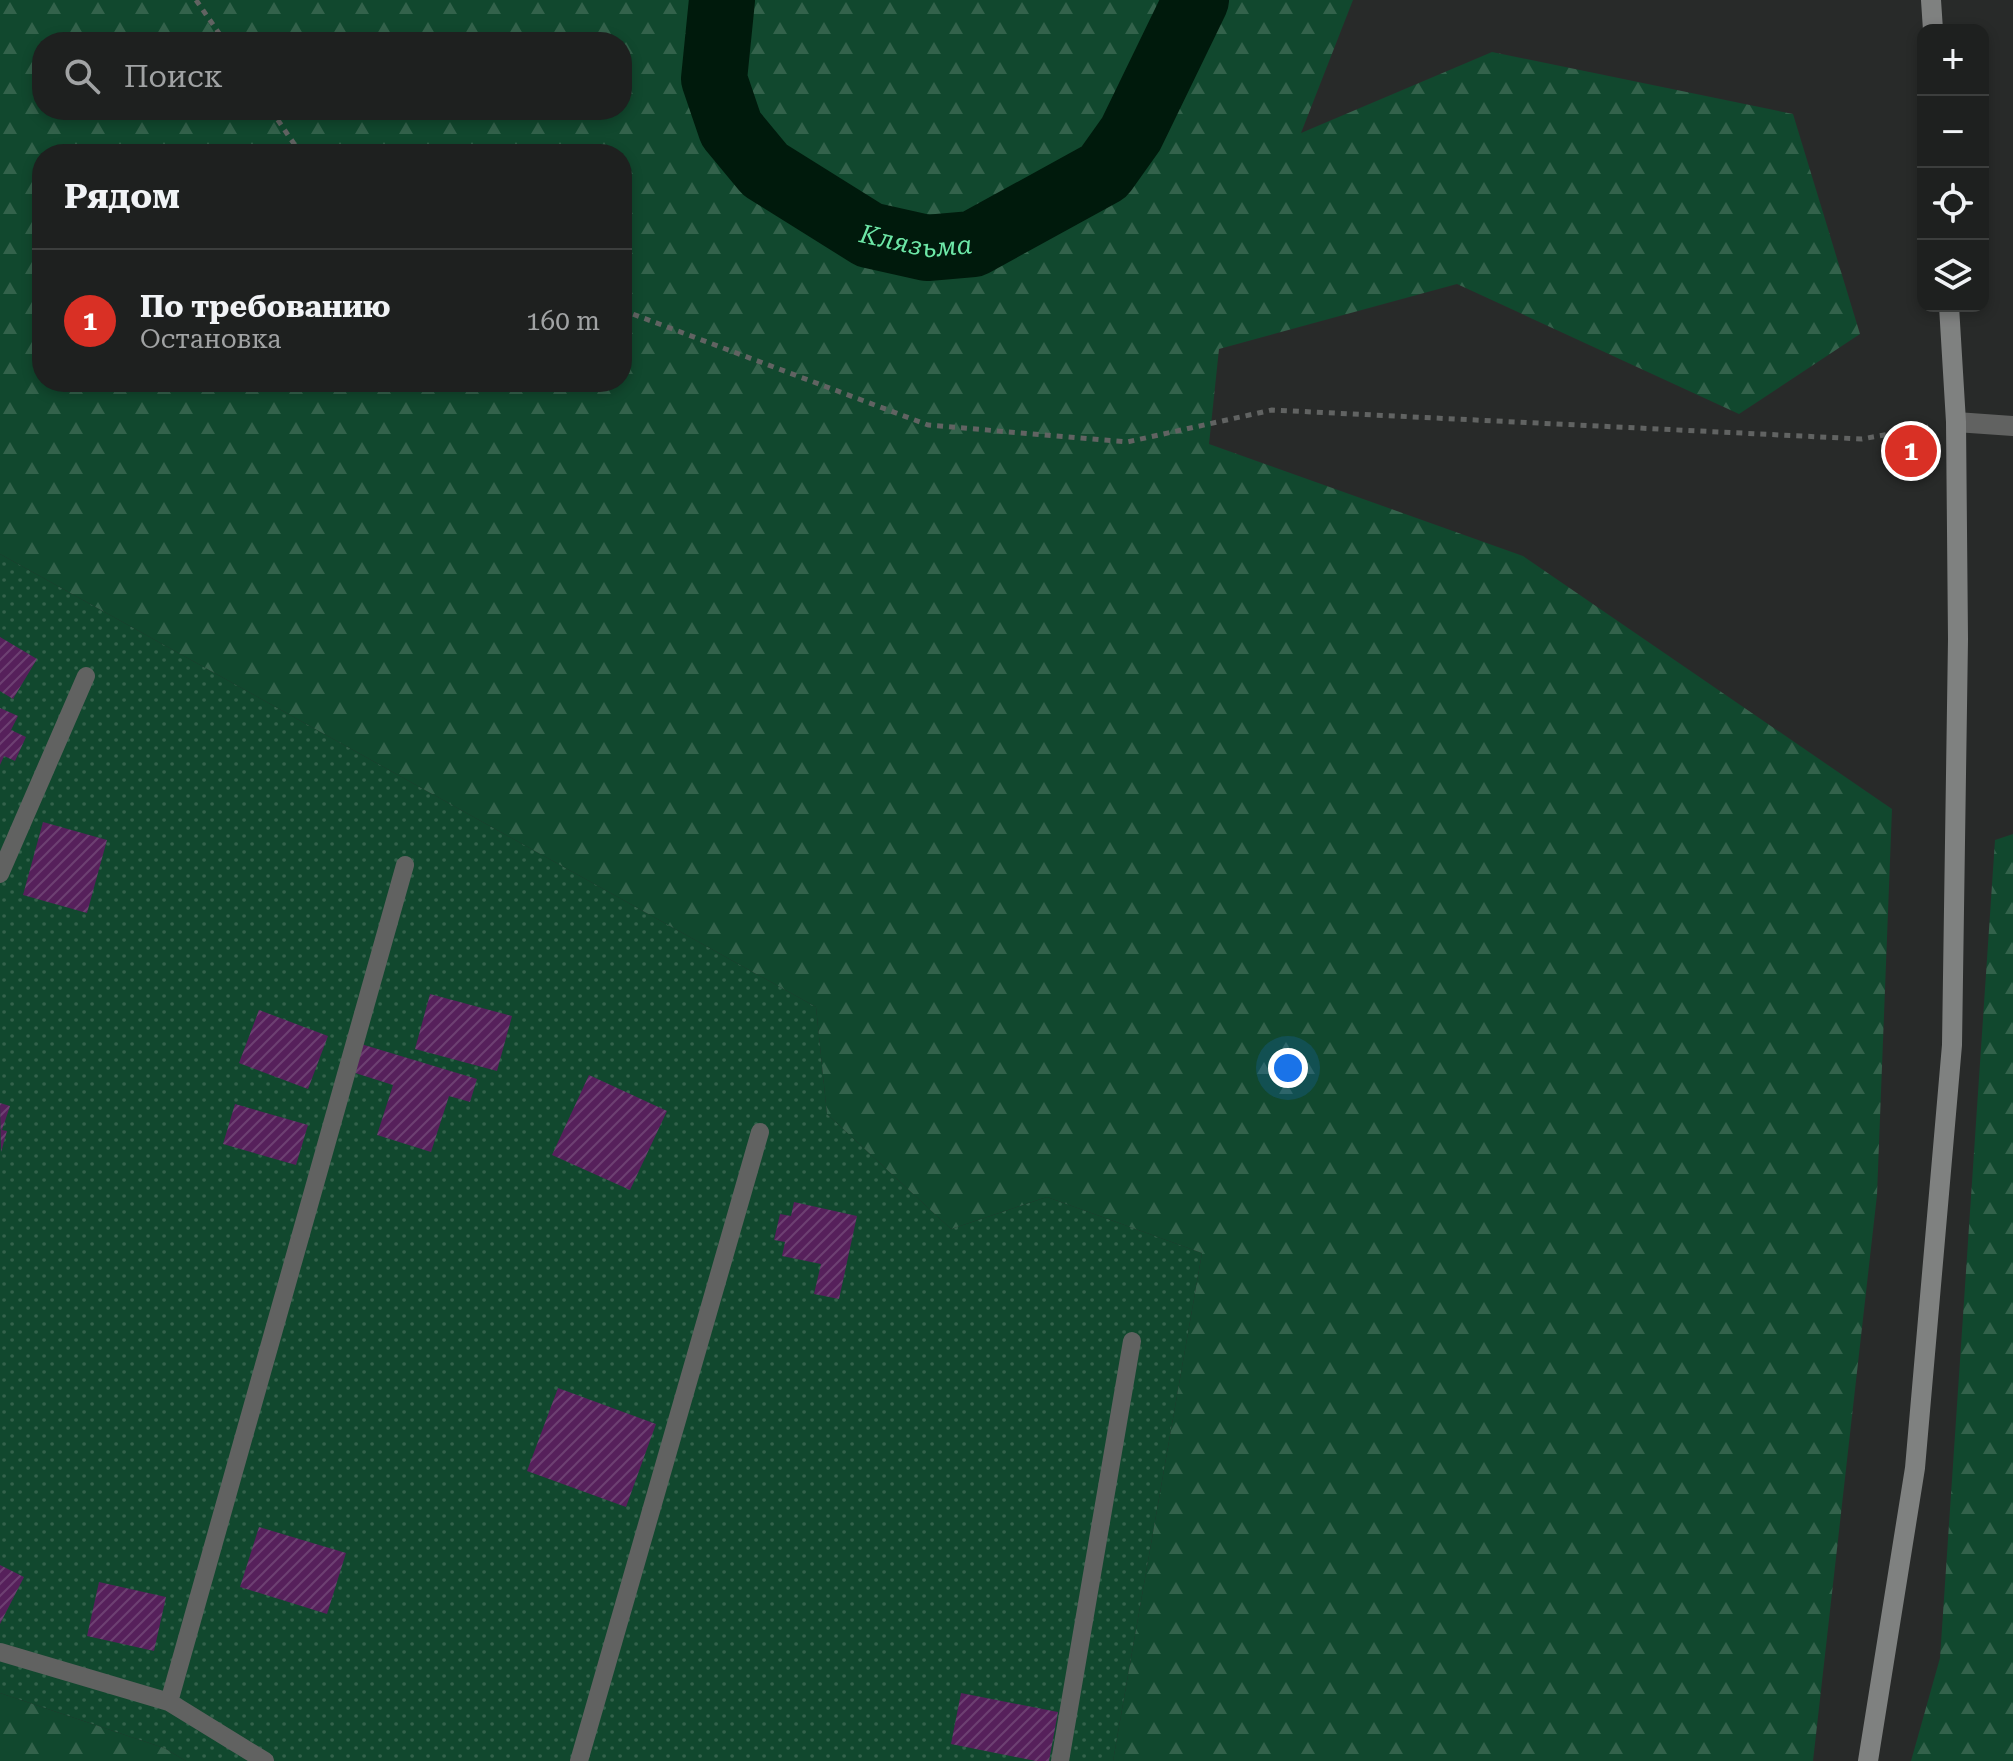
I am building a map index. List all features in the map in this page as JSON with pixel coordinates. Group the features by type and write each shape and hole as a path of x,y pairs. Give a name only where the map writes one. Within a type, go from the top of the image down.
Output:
{"main road":[{"path":"1931,0 1933,24"},
{"path":"1868,1761 1915,1468 1952,1045 1958,639 1956,422 1949,312"}],"street":[{"path":"1956,422 2013,426"}],"lane":[{"path":"0,874 86,676"},
{"path":"169,1702 405,865"},
{"path":"579,1761 760,1132"},
{"path":"1060,1761 1132,1341"},
{"path":"0,1652 169,1702 265,1761"}],"path":[{"path":"196,0 218,32"},
{"path":"278,120 294,144"},
{"path":"632,314 928,425 1127,442 1272,410 1862,439 1956,422"}],"green space":[{"path":"0,0 1353,0 1301,133 1492,52 1793,114 1860,334 1739,414 1457,284 1219,349 1209,444 1523,556 1892,809 1877,1195 1813,1761 1113,1761 1202,1253 1047,1197 951,1229 827,1114 816,1007 0,554"},
{"path":"0,554 816,1007 827,1114 951,1229 1047,1197 1202,1253 1113,1761 186,1761 164,1748 0,1693"},
{"path":"2013,834 2013,1761 1911,1761 1940,1658 1995,840"},
{"path":"0,1693 164,1748 186,1761 0,1761"}],"building":[{"path":"0,637 37,659 13,699 0,691"},
{"path":"0,708 18,716 11,730 26,737 15,761 4,756 0,765"},
{"path":"43,822 107,840 87,913 23,895"},
{"path":"430,994 512,1016 497,1071 415,1049"},
{"path":"259,1010 328,1036 308,1089 239,1063"},
{"path":"361,1044 477,1079 470,1102 449,1096 431,1152 377,1135 393,1085 352,1072"},
{"path":"589,1075 667,1111 630,1190 552,1155"},
{"path":"0,1103 10,1106 2,1130 7,1131 1,1152"},
{"path":"235,1104 308,1125 296,1165 223,1144"},
{"path":"794,1202 857,1216 839,1299 814,1294 821,1264 782,1256 785,1242 774,1240 780,1214 791,1216"},
{"path":"558,1388 656,1424 626,1507 527,1471"},
{"path":"259,1527 346,1553 327,1614 240,1587"},
{"path":"0,1565 24,1577 0,1624"},
{"path":"99,1582 166,1597 154,1651 87,1636"},
{"path":"961,1693 1058,1712 1049,1761 951,1744"}],"waterway":[{"name":"Клязьма","path":"722,0 714,79 731,129 765,170 869,235 927,248 973,244 1104,172 1131,134 1196,0"}],"place":[{"name":"По требованию","path":"1911,451"}]}
